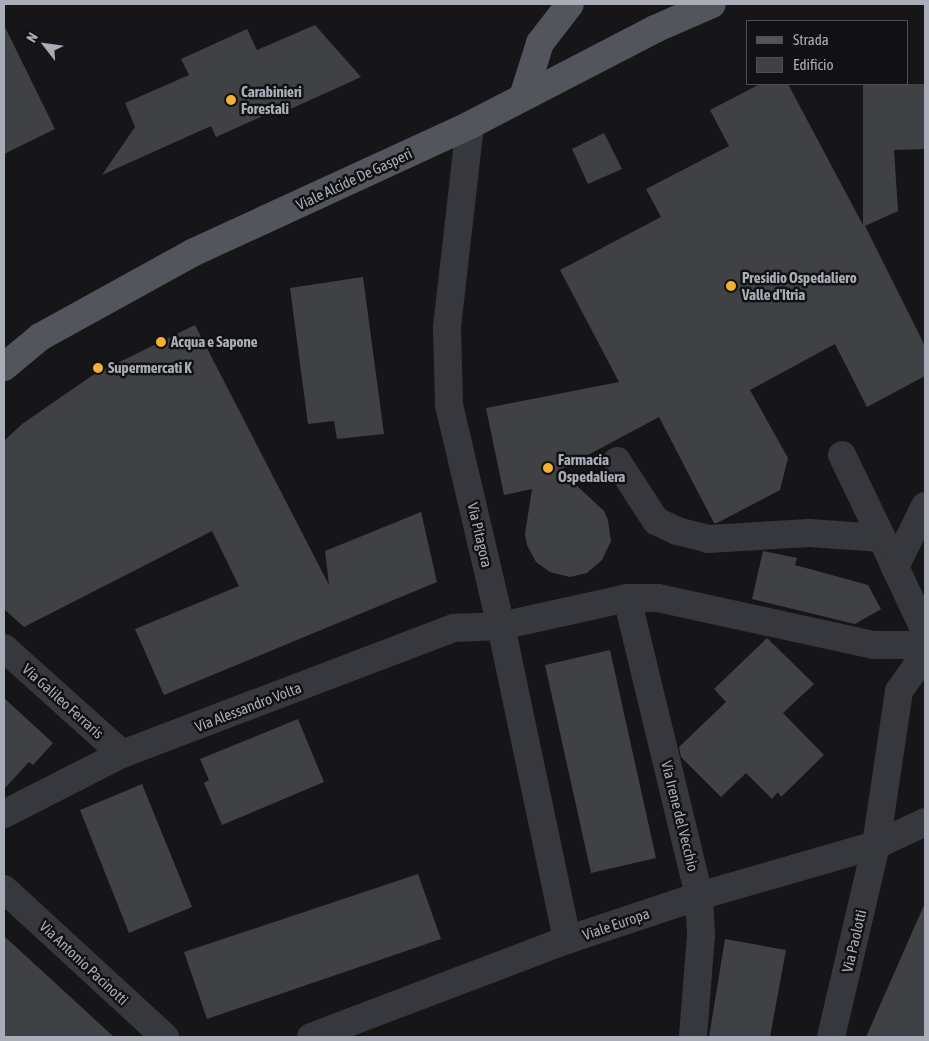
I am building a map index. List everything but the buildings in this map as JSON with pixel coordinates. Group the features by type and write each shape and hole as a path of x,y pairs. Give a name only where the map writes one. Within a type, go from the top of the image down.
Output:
{"main road":[{"path":"523,97 540,43 570,4"},
{"name":"Viale Alcide De Gasperi","path":"4,367 40,337 192,253 470,125 523,97 657,17 712,4"}],"street":[{"name":"Via Pitagora","path":"470,125 447,328 450,406 501,626 567,940"},
{"path":"842,456 925,631"},
{"path":"617,461 656,521 677,531 708,539 809,533 882,538"},
{"path":"895,567 925,506"},
{"path":"501,626 627,598 658,598 873,645 925,645"},
{"name":"Via Irene del Vecchio","path":"627,598 699,896 701,936 693,1037"},
{"name":"Via Alessandro Volta","path":"4,814 122,754 454,628 501,626"},
{"name":"Via Galileo Ferraris","path":"4,648 122,754"},
{"path":"876,845 899,691 925,654"},
{"name":"Viale Europa","path":"311,1037 567,940 699,896 876,845 925,822"},
{"name":"Via Paolotti","path":"831,1037 876,845"},
{"name":"Via Antonio Pacinotti","path":"4,889 165,1037"}],"place":[{"name":"Carabinieri Forestali","path":"231,100"},
{"name":"Presidio Ospedaliero Valle d'Itria","path":"731,286"},
{"name":"Acqua e Sapone","path":"161,342"},
{"name":"Supermercati K","path":"98,368"},
{"name":"Farmacia Ospedaliera","path":"548,468"}]}
